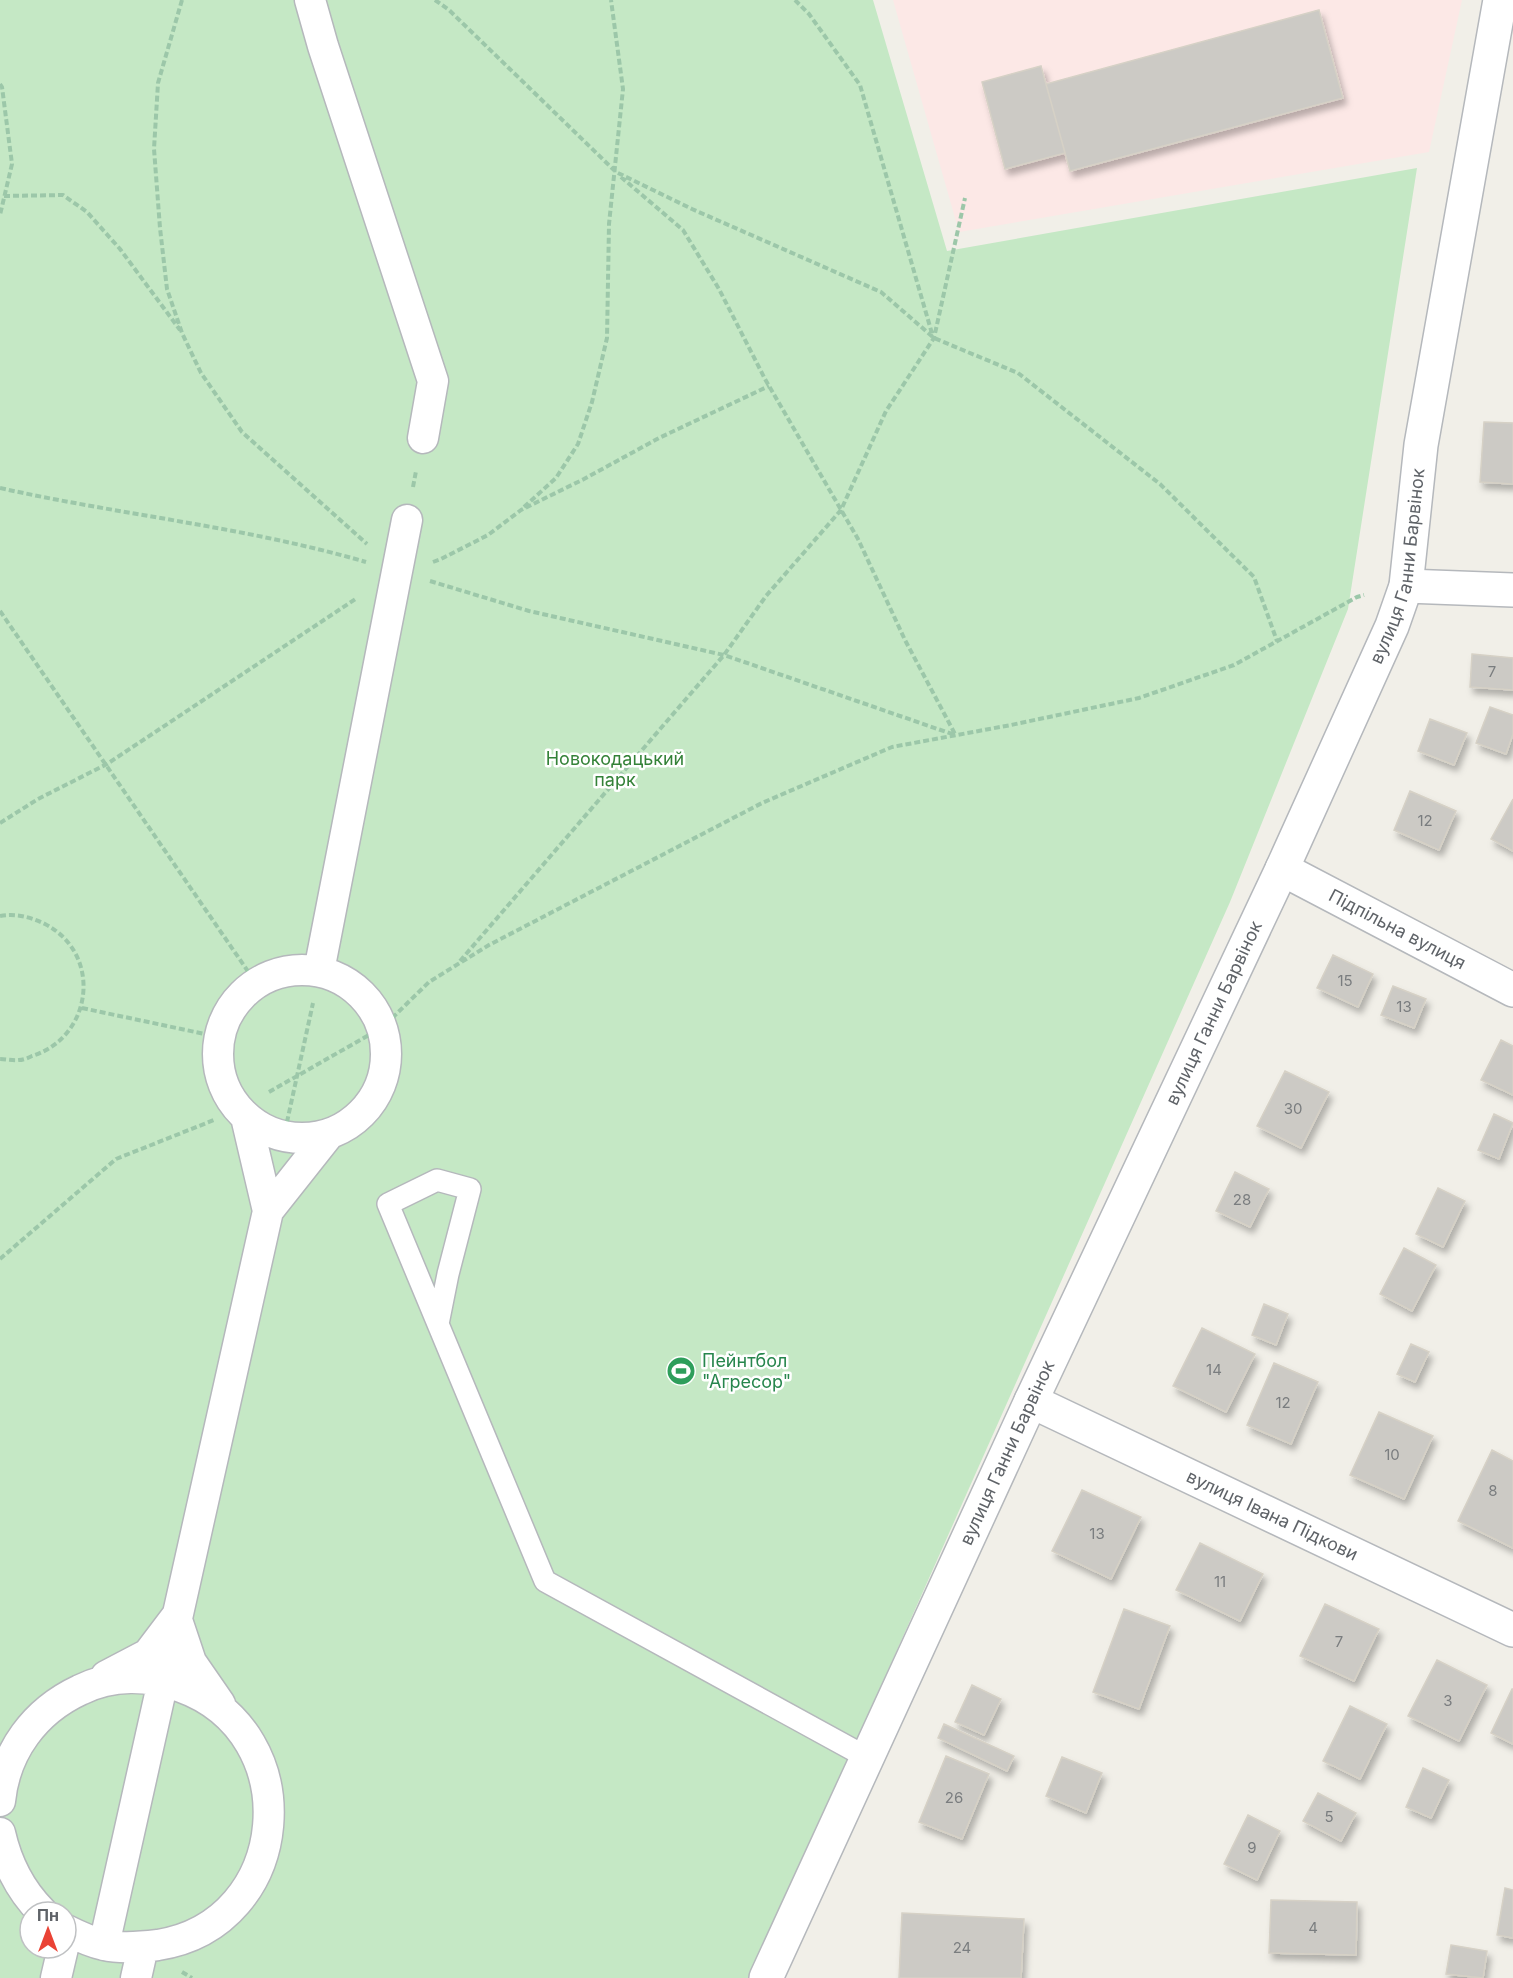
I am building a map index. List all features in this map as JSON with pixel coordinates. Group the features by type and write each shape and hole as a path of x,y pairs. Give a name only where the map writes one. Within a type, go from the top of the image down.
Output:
{"street":[{"path":"310,0 433,381 423,438"},
{"name":"вулиця Ганни Барвінок","path":"766,1978 1031,1401 1282,869 1392,626 1406,586 1421,445 1500,0"},
{"path":"319,971 407,520"},
{"path":"1406,586 1513,590"},
{"name":"Підпільна вулиця","path":"1282,869 1513,990"},
{"path":"298,969 319,971 340,978 359,991 373,1007 383,1027 387,1049 386,1071 378,1092 366,1110 349,1125 329,1134 307,1138 284,1137 264,1129 242,1113 231,1100 222,1080 218,1059 219,1037 226,1016 239,997 256,983 276,973 298,969"},
{"path":"242,1113 268,1210"},
{"path":"104,1945 268,1210 329,1134"},
{"name":"вулиця Івана Підкови","path":"1031,1401 1513,1630"},
{"path":"0,1801 2,1783 14,1750 34,1721 62,1698 148,1654 176,1617"},
{"path":"78,1936 104,1945 143,1947 174,1942 207,1928 234,1905 255,1876 267,1843 270,1808 264,1773 249,1741 190,1662 176,1617"},
{"path":"94,1683 129,1677 164,1681 198,1693 227,1713"},
{"path":"0,1833 4,1852 19,1885 32,1900"},
{"path":"136,1978 143,1947"},
{"path":"56,1978 60,1960"}],"lane":[{"path":"438,1324 448,1274 470,1189 437,1180 388,1204 545,1581 868,1758"}],"path":[{"path":"182,0 158,83 154,149 167,288 183,333 201,373 242,432 397,571"},
{"path":"435,0 457,18 616,172 684,230 769,386 858,539 905,640 956,735"},
{"path":"0,823 38,799 107,764 397,571 441,559 488,535 521,510 556,478 578,444 592,402 607,338 609,224 623,89 611,0"},
{"path":"795,0 809,14 860,85 934,338"},
{"path":"0,84 12,164 0,215"},
{"path":"616,172 881,292 934,338 1018,373 1160,484 1254,577 1277,641"},
{"path":"4,196 63,195 87,212 120,249 183,333"},
{"path":"458,963 724,655 766,596 841,510 886,411 934,338 965,198"},
{"path":"521,510 659,438 769,386"},
{"path":"407,520 423,438"},
{"path":"0,488 313,547 529,611 724,655 956,735"},
{"path":"0,1259 116,1159 242,1113 297,1076 383,1027 429,982 458,963 762,803 892,747 1139,698 1234,665 1357,597 1406,586"},
{"path":"0,611 256,983"},
{"path":"0,916 31,917 57,931 75,952 84,980 82,1008 69,1034 47,1052 19,1060 0,1059"},
{"path":"284,1137 319,971"},
{"path":"82,1008 219,1037"}],"shaded area":[{"path":"893,0 1462,0 1429,152 959,232"}],"green space":[{"name":"Новокодацький парк","path":"0,0 873,0 947,251 1417,168 1348,609 1230,902 751,1978 0,1978"}],"building":[{"path":"1319,10 1343,98 1070,171 1046,84"},
{"path":"1041,66 1065,153 1005,169 982,82"},
{"path":"1484,422 1513,423 1513,484 1480,482"},
{"path":"1472,654 1513,658 1513,690 1470,687"},
{"path":"1490,707 1513,715 1513,734 1506,754 1476,743"},
{"path":"1430,719 1467,733 1454,765 1418,751"},
{"path":"1410,791 1456,811 1439,850 1394,830"},
{"path":"1513,799 1513,851 1491,839"},
{"path":"1333,955 1373,974 1358,1007 1317,988"},
{"path":"1393,986 1426,999 1414,1028 1381,1015"},
{"path":"1501,1040 1513,1046 1513,1095 1481,1080"},
{"path":"1285,1071 1329,1092 1301,1148 1257,1126"},
{"path":"1494,1114 1513,1123 1499,1159 1478,1150"},
{"path":"1235,1172 1269,1189 1250,1227 1216,1211"},
{"path":"1438,1188 1465,1201 1443,1247 1416,1234"},
{"path":"1404,1248 1436,1265 1412,1311 1380,1294"},
{"path":"1264,1304 1288,1314 1276,1345 1252,1335"},
{"path":"1202,1328 1255,1354 1226,1412 1173,1386"},
{"path":"1411,1344 1429,1352 1415,1382 1397,1374"},
{"path":"1274,1363 1318,1382 1291,1444 1247,1425"},
{"path":"1379,1412 1433,1436 1404,1499 1350,1475"},
{"path":"1492,1450 1513,1461 1513,1548 1458,1521"},
{"path":"1082,1490 1141,1517 1111,1579 1052,1551"},
{"path":"1200,1543 1263,1574 1240,1621 1176,1590"},
{"path":"1325,1604 1379,1629 1354,1681 1300,1656"},
{"path":"1124,1609 1170,1626 1139,1709 1093,1692"},
{"path":"1437,1660 1487,1685 1459,1741 1408,1716"},
{"path":"972,1685 1001,1699 984,1735 955,1722"},
{"path":"1513,1689 1513,1744 1491,1733"},
{"path":"1350,1706 1387,1724 1360,1779 1323,1761"},
{"path":"944,1724 1014,1756 1007,1771 938,1738"},
{"path":"946,1756 989,1774 962,1839 919,1822"},
{"path":"1062,1757 1102,1773 1086,1813 1046,1796"},
{"path":"1423,1768 1449,1780 1431,1818 1406,1807"},
{"path":"1318,1793 1356,1813 1341,1841 1303,1821"},
{"path":"1248,1815 1280,1831 1257,1880 1224,1864"},
{"path":"1505,1888 1513,1890 1513,1938 1497,1935"},
{"path":"1271,1900 1357,1902 1356,1955 1269,1953"},
{"path":"902,1913 1024,1919 1021,1978 899,1978"},
{"path":"1451,1945 1487,1951 1483,1978 1446,1974"}],"place":[{"name":"Пейнтбол \"Агресор\"","path":"681,1371"}]}
